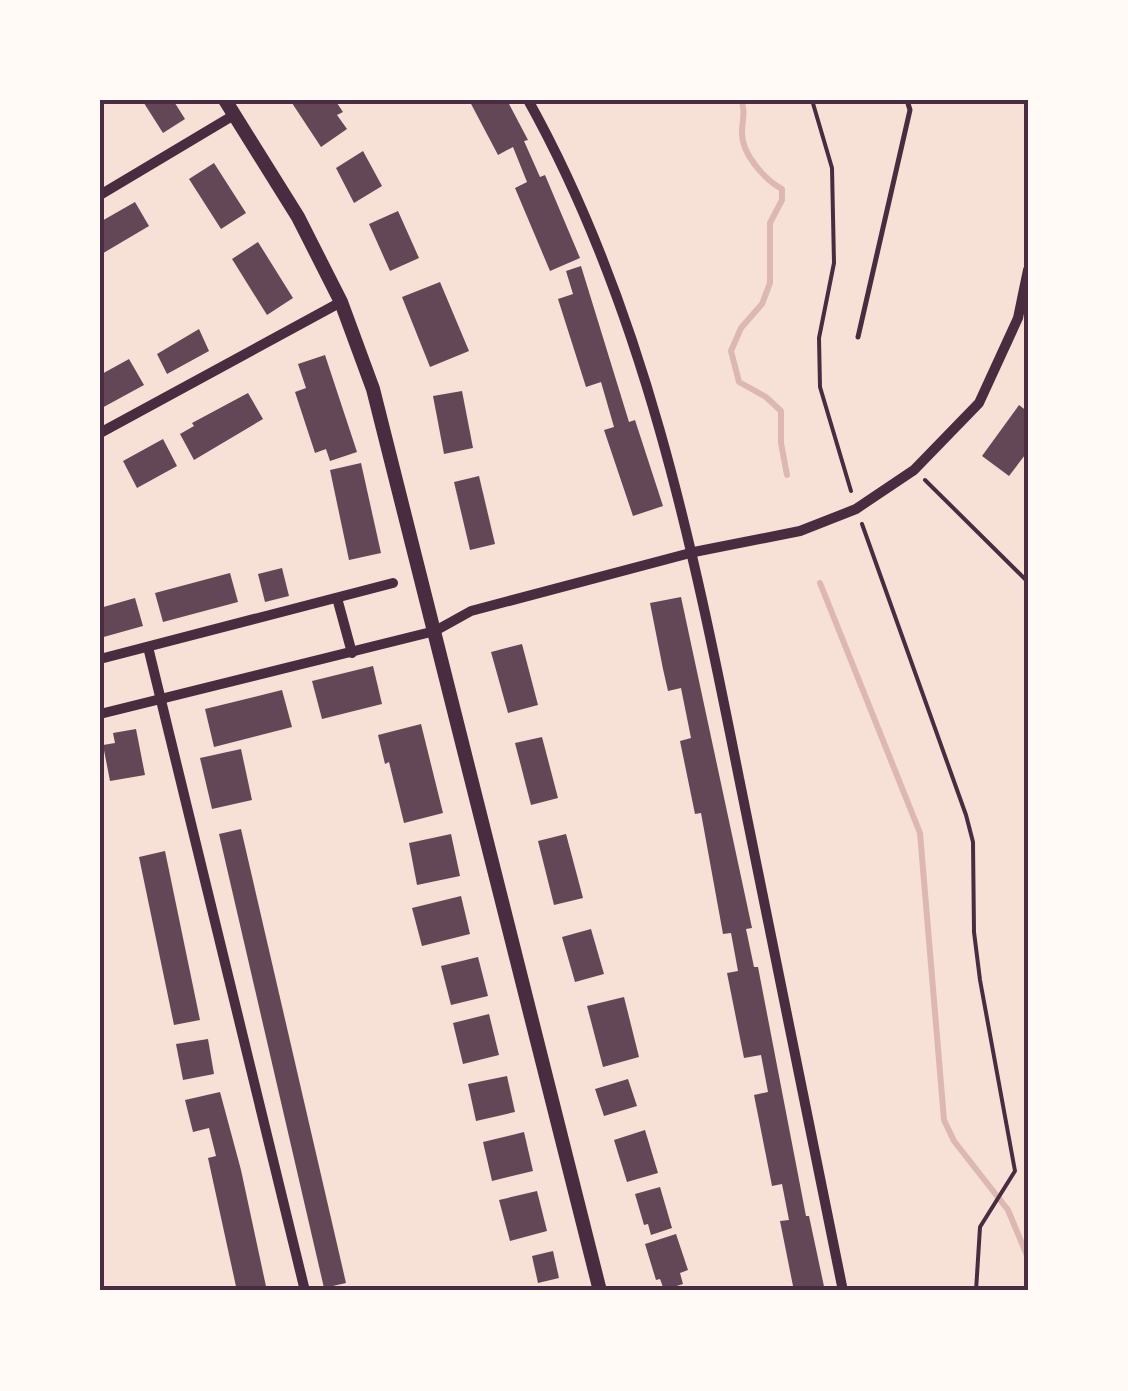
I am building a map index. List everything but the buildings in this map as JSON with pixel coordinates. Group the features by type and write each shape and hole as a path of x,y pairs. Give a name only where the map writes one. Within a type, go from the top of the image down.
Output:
{"street":[{"path":"225,100 298,217 341,302 372,388 600,1291"},
{"path":"528,100 554,148 630,332 694,552 843,1291"},
{"path":"100,195 234,115"},
{"path":"100,714 435,631 471,612 694,552 800,531 856,510 914,470 979,403 1018,318 1028,270"},
{"path":"100,434 341,302"},
{"path":"100,659 393,583"},
{"path":"337,598 352,653"},
{"path":"148,647 305,1291"}],"lane":[{"path":"858,336 910,110 907,100"}],"path":[{"path":"812,100 832,168 834,263 819,338 820,388 856,510 966,815 972,842 974,932 980,980 1015,1171 980,1227 976,1291"},
{"path":"914,470 1028,582"}],"waterway":[{"path":"741,100 745,148 761,172 782,189 782,200 770,223 770,283 762,304 741,328 731,351 739,382 781,411 787,475"},
{"path":"820,583 920,833 944,1120 954,1141 1008,1210 1028,1258"}]}
